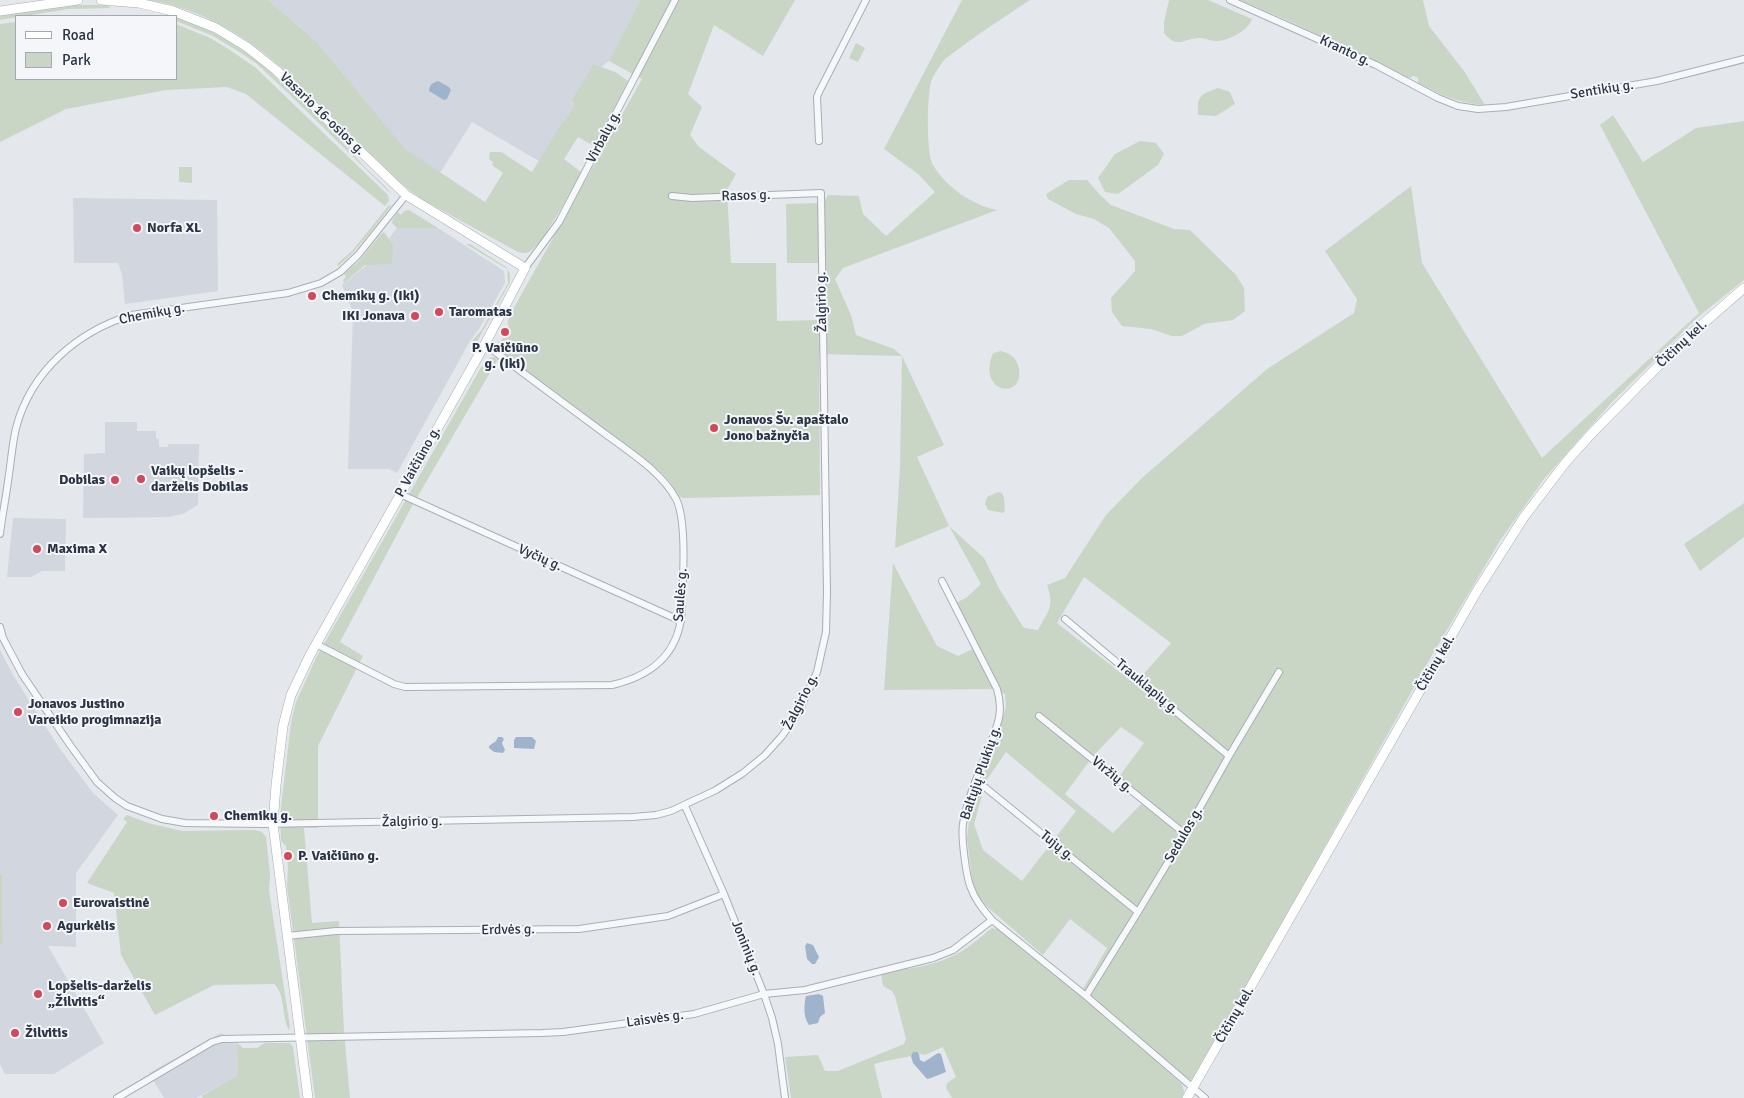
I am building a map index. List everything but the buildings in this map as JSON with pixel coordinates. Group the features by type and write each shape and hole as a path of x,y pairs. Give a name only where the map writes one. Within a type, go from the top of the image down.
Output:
{"main road":[{"path":"0,11 78,0"},
{"name":"Vasario 16-osios g.","path":"101,0 139,3 173,11 216,28 247,47 276,70 406,195 525,268"},
{"name":"P. Vaičiūno g.","path":"308,1098 273,824 280,748 287,710 297,682 316,644 485,344 525,268"},
{"name":"Čičinų kel.","path":"1187,1098 1477,591 1524,517 1566,462 1592,433 1682,342 1744,288"}],"street":[{"name":"Virbalų g.","path":"525,268 559,222 676,0"},
{"path":"819,141 818,92 866,0"},
{"name":"Kranto g.","path":"1230,0 1376,65 1438,98 1458,106"},
{"name":"Sentikių g.","path":"1458,106 1478,110 1506,107 1657,80 1744,59"},
{"name":"Rasos g.","path":"672,196 692,198 821,193"},
{"name":"Žalgirio g.","path":"273,824 656,815 685,806 743,773 766,755 798,713 817,672 826,632 821,193"},
{"name":"Chemikų g.","path":"0,534 13,444 22,412 28,396 41,376 63,352 93,330 108,322 131,315 288,293 322,283 340,272 358,255 406,195"},
{"name":"Saulės g.","path":"316,644 394,684 405,687 612,685 629,681 645,674 669,653 676,638 682,611 682,524 676,499 655,471 485,344"},
{"name":"Vyčių g.","path":"400,494 681,621"},
{"name":"Baltųjų Plukių g.","path":"942,581 997,689 1001,701 999,719 976,780 963,824 970,888 981,908 992,920 1086,996 1205,1098"},
{"name":"Trauklapių g.","path":"1065,619 1229,756"},
{"path":"0,627 13,658 41,703 90,773 115,798 145,814 173,822 273,824"},
{"name":"Sedulos g.","path":"1086,996 1185,834 1229,756 1280,672"},
{"name":"Viržių g.","path":"1039,716 1185,834"},
{"name":"Tujų g.","path":"976,780 1138,912"},
{"name":"Joninių g.","path":"685,806 724,894 764,994 778,1044 785,1098"},
{"name":"Erdvės g.","path":"287,936 336,931 578,929 668,916 724,894"},
{"name":"Laisvės g.","path":"117,1098 212,1042 222,1039 563,1032 694,1014 764,994 805,990 933,958 953,950 992,920"}],"shaded area":[{"path":"268,0 640,0 609,61 601,67 595,64 571,102 575,104 539,161 472,122 440,173 405,150 316,41"},
{"path":"73,198 217,200 218,291 125,304 122,274 118,263 74,263"},
{"path":"397,228 438,228 504,271 505,283 479,329 470,341 397,473 389,469 348,469 353,312 342,285 393,244 389,238"},
{"name":"Vaikų lopšelis - darželis Dobilas","path":"105,422 137,422 137,431 156,431 159,447 168,447 168,444 199,444 198,505 183,514 168,517 83,518 84,454 105,453"},
{"path":"13,518 66,519 65,571 42,571 31,577 7,577"},
{"path":"0,650 13,675 60,749 93,793 118,815 76,873 76,947 48,946 104,1043 54,1074 5,1074 0,1064 0,945 3,943 2,874 0,874"},
{"path":"221,1033 237,1043 238,1075 196,1098 164,1098 149,1073"}],"green space":[{"path":"146,0 268,0 316,41 405,149 485,202 503,173 492,165 493,162 489,159 490,152 501,152 532,172 575,104 571,101 594,64 617,73 628,81 594,146 578,137 564,159 581,172 542,238 529,252 522,253 423,200 400,183 283,69 237,34 220,24 184,9"},
{"path":"640,0 795,0 763,56 714,25 688,94 702,107 690,135 699,147 736,174 727,190 731,263 776,263 777,321 819,320 818,263 787,263 786,204 823,203 828,195 859,196 863,214 886,236 935,192 918,174 884,149 962,0 1030,0 945,59 931,82 928,137 933,165 952,188 978,204 997,210 843,268 835,279 851,315 856,335 894,349 902,356 819,354 820,495 679,497 670,482 660,471 498,350 499,341 501,342 509,325 507,324 511,313 642,79 609,61"},
{"path":"1169,0 1208,0 1252,19 1242,31 1221,41 1194,38 1177,42 1164,33 1164,22"},
{"path":"1240,0 1423,0 1429,26 1464,71 1485,105 1442,95 1418,83 1418,78 1414,76 1409,78"},
{"path":"71,5 106,5 111,8 69,9 31,15 15,15 15,18 0,20 0,16"},
{"path":"178,18 214,33 262,65 307,106 391,194 257,64 213,36 178,22"},
{"path":"15,22 15,80 178,80 178,25 210,38 256,68 388,195 389,201 385,206 246,94 227,87 166,90 66,109 0,142 0,24"},
{"path":"856,43 865,48 858,62 849,58"},
{"path":"1218,88 1230,92 1235,104 1216,116 1198,115 1198,103 1203,94"},
{"path":"1613,115 1643,162 1696,128 1744,121 1744,280 1698,317 1613,401 1544,479 1501,539 1432,655 1195,1078 1191,1080 1186,1078 1083,989 1107,948 1070,919 1043,955 984,904 973,887 967,839 969,820 1006,707 1005,694 993,689 884,690 893,563 937,646 958,656 973,649 951,605 966,598 981,584 949,526 984,558 1000,590 1024,628 1038,630 1050,604 1047,585 1065,578 1106,515 1142,478 1267,369 1354,313 1357,299 1325,251 1411,186 1422,263 1542,458 1699,313 1600,125","holes":["1084,577 1171,643 1135,684 1057,623","1121,727 1144,743 1118,778 1146,799 1113,833 1065,794 1093,756","1006,752 1076,811 1022,881 983,850 974,824 986,781"]},
{"path":"1140,141 1156,143 1164,154 1158,165 1118,194 1105,192 1098,178 1115,154"},
{"path":"179,167 192,167 192,183 179,182"},
{"path":"1069,180 1087,180 1111,205 1174,229 1190,230 1236,275 1244,288 1245,311 1233,320 1204,324 1182,336 1172,336 1151,329 1122,326 1112,312 1111,298 1135,271 1135,261 1109,228 1094,219 1076,214 1048,199 1046,194"},
{"path":"389,205 391,206 366,237 338,266 337,264 353,250"},
{"path":"409,210 438,228 397,228 392,223 393,219 398,212 401,215 404,211"},
{"path":"384,232 393,244 392,264 365,265 344,283 343,280 346,277 344,274 359,261"},
{"path":"466,244 470,244 506,267 510,274 510,282 478,340 473,343 471,342 481,331 508,283 507,269"},
{"path":"1001,351 1013,357 1019,369 1019,379 1015,386 1008,389 1001,388 995,384 991,377 989,366 993,353"},
{"path":"902,356 944,445 917,457 949,526 895,548 900,467"},
{"path":"493,357 498,359 412,506 340,642 363,656 318,746 318,828 304,828 312,923 339,921 344,1032 350,1098 315,1098 287,886 286,846 281,841 280,815 291,723 296,702 316,658 480,369"},
{"path":"998,492 1002,493 1004,498 1005,511 1003,513 988,510 985,504 987,497"},
{"path":"1744,503 1744,537 1700,571 1684,544"},
{"path":"127,815 148,823 182,831 254,830 262,832 266,837 270,875 269,891 289,1030 282,999 274,984 214,985 155,1015 121,955 114,893 87,883 127,822 123,819"},
{"path":"0,874 2,874 3,944 0,945"},
{"path":"992,928 1001,930 1095,1007 1182,1084 1184,1092 1182,1098 952,1098 946,1088 947,1083 956,1077 943,1047 925,1055 913,1052 911,1056 874,1064 882,1098 791,1098 785,1057 818,1055 825,1071 838,1071 904,1044 906,1039 895,996 892,991 883,986 881,973 942,960 972,944"},
{"path":"237,1043 243,1048 257,1048 265,1043 290,1043 293,1047 300,1098 203,1098 201,1096 238,1075"}],"water":[{"path":"438,81 451,90 447,99 444,100 429,91 432,84"},
{"path":"498,737 504,739 502,743 505,750 503,753 494,752 489,748"},
{"path":"516,737 532,737 536,741 534,749 514,748"},
{"path":"807,943 813,945 819,957 815,964 812,964 807,959 805,946"},
{"path":"819,994 823,996 825,1013 820,1017 818,1023 809,1025 804,1007 806,996"},
{"path":"913,1052 917,1052 920,1060 924,1062 938,1053 941,1054 946,1072 927,1079 913,1063 911,1056"}],"place":[{"name":"Norfa XL","path":"137,228"},
{"name":"Chemikų g. (Iki)","path":"312,296"},
{"name":"Taromatas","path":"439,312"},
{"name":"IKI Jonava","path":"415,316"},
{"name":"P. Vaičiūno g. (Iki)","path":"505,332"},
{"name":"Jonavos Šv. apaštalo Jono bažnyčia","path":"714,428"},
{"name":"Vaikų lopšelis - darželis Dobilas","path":"141,479"},
{"name":"Dobilas","path":"115,480"},
{"name":"Maxima X","path":"37,549"},
{"name":"Jonavos Justino Vareikio progimnazija","path":"18,712"},
{"name":"Chemikų g.","path":"214,816"},
{"name":"P. Vaičiūno g.","path":"288,856"},
{"name":"Eurovaistinė","path":"63,903"},
{"name":"Agurkėlis","path":"47,926"},
{"name":"Lopšelis-darželis „Žilvitis“","path":"38,994"},
{"name":"Žilvitis","path":"15,1033"}]}
